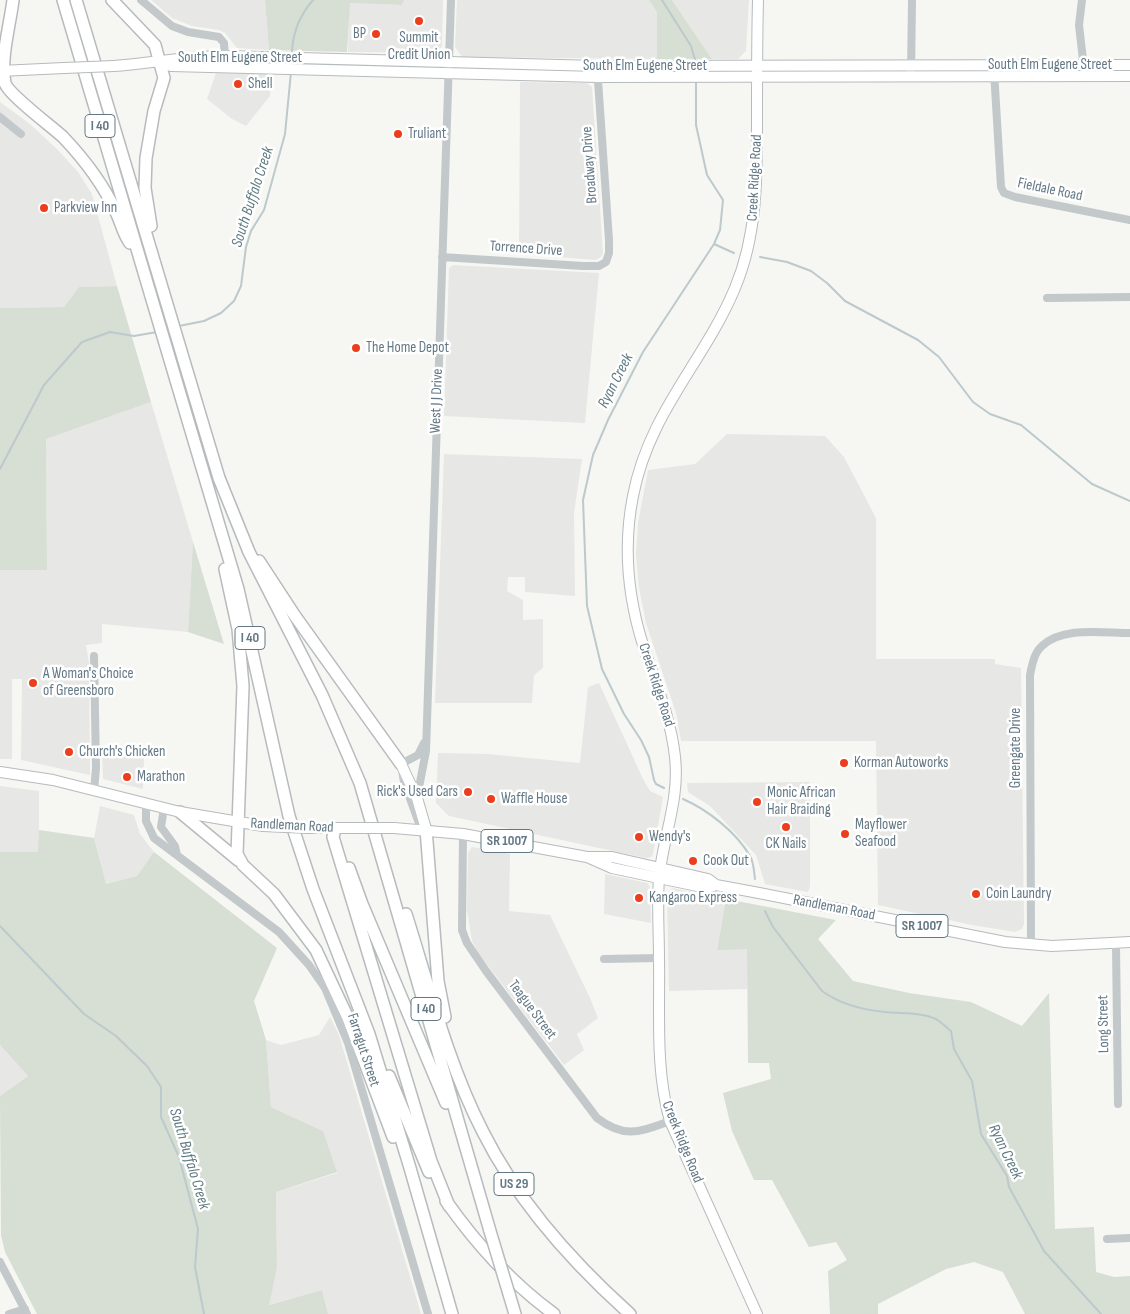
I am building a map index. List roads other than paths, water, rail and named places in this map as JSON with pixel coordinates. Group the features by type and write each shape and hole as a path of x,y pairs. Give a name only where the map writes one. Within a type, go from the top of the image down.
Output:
{"highway":[{"path":"12,0 10,28 1,71 5,86 13,95"},
{"name":"I 40","path":"63,0 248,624 271,743 289,816 313,889 368,1034 410,1168 452,1314"},
{"name":"I 40","path":"76,0 219,478 249,552 341,736 360,783 515,1314"},
{"path":"112,0 155,46 164,78 154,111 146,158 146,201 152,230 150,248"},
{"path":"0,47 10,28"},
{"path":"0,88 13,95 50,124 88,167 116,212 127,239 138,252"},
{"path":"222,535 223,559 238,629 243,686 242,758 236,847 243,865"},
{"path":"249,552 261,562 295,616 401,764"},
{"path":"180,812 274,894 316,950 348,1018 435,1259"},
{"path":"335,828 333,837 360,930 431,1161 449,1206"},
{"path":"335,828 340,836 362,904 432,1066 473,1174"},
{"path":"424,829 438,981 454,1066"},
{"name":"US 29","path":"379,843 391,862 454,1066 483,1132 525,1200 572,1258 630,1314"},
{"path":"368,1034 384,1065 422,1157 449,1206 492,1260 516,1284 554,1314"}],"main road":[{"name":"Creek Ridge Road","path":"757,1314 670,1121 663,1096 660,1068 660,874 674,806 675,756 669,722 638,629 631,597 628,563 630,513 640,464 655,426 728,303 746,259 754,218 757,184 756,65 758,0"},
{"name":"South Elm Eugene Street","path":"1,71 114,66 160,62 171,58 272,56 597,66 675,66 757,76 1130,76"},
{"name":"South Elm Eugene Street","path":"160,62 171,66 225,68 598,77 672,76 756,65 1130,65"},
{"name":"West J J Drive","path":"401,764 417,798 424,829"},
{"name":"Randleman Road","path":"0,772 39,778 180,812 263,826 424,829 463,834 587,857 612,868 660,874 707,888 716,885 1005,942 1031,945 1116,944 1130,942"}],"street":[{"path":"141,0 172,26 188,32 219,37 224,44 225,68"},
{"name":"West J J Drive","path":"417,798 425,756 450,74 451,0"},
{"path":"911,76 912,0"},
{"path":"1082,0 1079,25 1084,76"},
{"name":"Fieldale Road","path":"994,64 1001,187 1004,193 1130,220"},
{"name":"Broadway Drive","path":"597,66 609,240 609,253 606,262"},
{"path":"0,117 21,134"},
{"name":"Torrence Drive","path":"442,256 583,266 599,266 606,262"},
{"path":"1047,298 1130,297"},
{"name":"Greengate Drive","path":"1031,945 1030,675 1034,657 1041,646 1061,634 1130,633"},
{"path":"94,656 96,759 94,791"},
{"path":"424,829 404,782 401,764 420,753 425,739"},
{"name":"Farragut Street","path":"146,804 146,821 150,834 279,932 309,965 325,988 348,1043 428,1314"},
{"name":"Farragut Street","path":"164,808 161,827 175,846 177,855"},
{"name":"Teague Street","path":"463,834 462,930 467,943 486,971 597,1118 619,1131 632,1132 670,1121"},
{"name":"Long Street","path":"1116,944 1118,1104"},
{"path":"604,959 660,958"},
{"path":"1107,1239 1130,1238"},
{"path":"0,1262 26,1311 9,1314"}],"waterway":[{"name":"South Buffalo Creek","path":"292,55 293,40 297,26 313,0"},
{"name":"Ryan Creek","path":"662,0 691,46 696,63"},
{"name":"South Buffalo Creek","path":"179,326 204,321 221,313 234,301 241,286 246,247 251,231 264,210 285,134 291,72"},
{"name":"Ryan Creek","path":"664,788 656,784 649,757 641,740 624,714 602,669 587,606 583,500 593,455 608,420 643,352 714,244 720,230 723,200 707,175 696,125 696,81"},
{"path":"714,244 734,253"},
{"path":"760,257 787,262 811,271 827,283 845,301 918,340 939,357 973,402 990,414 1021,425 1092,484 1130,501"},
{"name":"South Buffalo Creek","path":"0,469 44,385 82,342 110,332 134,336 157,332"},
{"name":"Ryan Creek","path":"683,799 702,809 729,830 744,847 751,859 755,879"},
{"name":"Ryan Creek","path":"765,911 773,927 822,991 829,996 852,1006 868,1010 917,1014 930,1017 938,1020 951,1031 954,1049 972,1081 981,1134 1007,1176 1009,1187 1044,1251 1101,1314"},
{"name":"South Buffalo Creek","path":"0,926 84,1014 116,1036 147,1066 161,1087 161,1117 179,1157 198,1229 195,1267 204,1314"}],"place":[{"name":"Summit Credit Union","path":"419,21"},
{"name":"BP","path":"376,34"},
{"name":"Shell","path":"238,84"},
{"name":"Truliant","path":"398,134"},
{"name":"Parkview Inn","path":"44,208"},
{"name":"The Home Depot","path":"356,348"},
{"name":"A Woman's Choice of Greensboro","path":"33,683"},
{"name":"Church's Chicken","path":"69,752"},
{"name":"Korman Autoworks","path":"844,763"},
{"name":"Marathon","path":"127,777"},
{"name":"Rick's Used Cars","path":"468,792"},
{"name":"Waffle House","path":"491,799"},
{"name":"Monic African Hair Braiding","path":"757,802"},
{"name":"CK Nails","path":"786,827"},
{"name":"Mayflower Seafood","path":"845,834"},
{"name":"Wendy's","path":"639,837"},
{"name":"Cook Out","path":"693,861"},
{"name":"Coin Laundry","path":"976,894"},
{"name":"Kangaroo Express","path":"639,898"}]}
